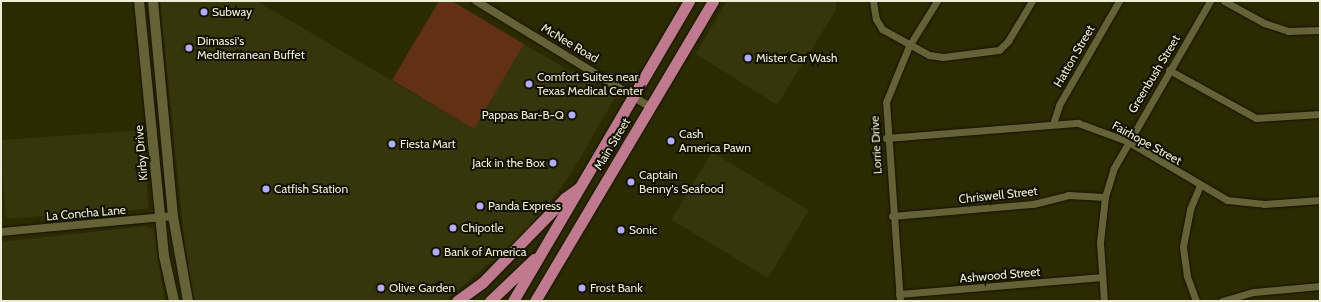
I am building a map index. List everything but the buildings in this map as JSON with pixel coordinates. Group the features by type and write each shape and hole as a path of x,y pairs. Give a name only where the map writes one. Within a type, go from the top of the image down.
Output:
{"main road":[{"name":"Kirby Drive","path":"139,1 160,218 167,278 174,301"},
{"path":"153,1 173,216 188,301"},
{"name":"Main Street","path":"513,301 547,248 632,95 689,1"},
{"name":"Main Street","path":"538,300 588,210 713,1"},
{"path":"151,118 163,117"},
{"path":"457,301 482,283 565,198 581,186"},
{"path":"482,283 492,300 588,210"},
{"path":"521,289 538,300"}],"street":[{"name":"McNee Road","path":"476,1 650,107"},
{"path":"874,1 876,20 882,29 909,46 929,56 943,57 999,50 1008,42 1032,1"},
{"name":"Lorrie Drive","path":"900,298 886,138 888,91 909,46 937,1"},
{"name":"Hatton Street","path":"1053,124 1059,104 1119,1"},
{"name":"Greenbush Street","path":"1104,301 1100,242 1105,198 1126,141 1170,70 1210,1"},
{"path":"1224,1 1264,23 1288,31 1320,30"},
{"path":"1170,70 1256,118 1320,114"},
{"name":"Fairhope Street","path":"886,138 1078,123 1126,141 1200,186 1227,200 1250,204 1320,200"},
{"path":"1196,301 1187,276 1183,246 1190,209 1200,186"},
{"name":"Chriswell Street","path":"892,216 1032,204 1068,195 1105,198"},
{"name":"La Concha Lane","path":"1,232 173,216"},
{"name":"Ashwood Street","path":"900,298 1102,278"},
{"path":"1222,301 1254,292 1320,286"}],"shaded area":[{"path":"160,1 257,1 474,129 524,44 615,98 570,175 548,205 517,240 445,301 194,301 185,248"},
{"path":"439,1 452,1 524,44 474,129 392,80"},
{"path":"727,1 836,1 836,10 777,105 696,54"},
{"path":"143,130 149,209 6,219 1,140"},
{"path":"712,152 809,210 768,278 671,220"},
{"path":"146,226 154,230 165,301 1,301 1,242"}],"place":[{"name":"Subway","path":"204,12"},
{"name":"Dimassi's Mediterranean Buffet","path":"189,48"},
{"name":"Mister Car Wash","path":"748,58"},
{"name":"Comfort Suites near Texas Medical Center","path":"529,84"},
{"name":"Pappas Bar-B-Q","path":"572,115"},
{"name":"Cash America Pawn","path":"671,141"},
{"name":"Fiesta Mart","path":"392,144"},
{"name":"Jack in the Box","path":"553,163"},
{"name":"Captain Benny's Seafood","path":"631,182"},
{"name":"Catfish Station","path":"266,189"},
{"name":"Panda Express","path":"480,206"},
{"name":"Chipotle","path":"453,228"},
{"name":"Sonic","path":"621,230"},
{"name":"Bank of America","path":"436,252"},
{"name":"Olive Garden","path":"381,288"},
{"name":"Frost Bank","path":"582,288"}]}
